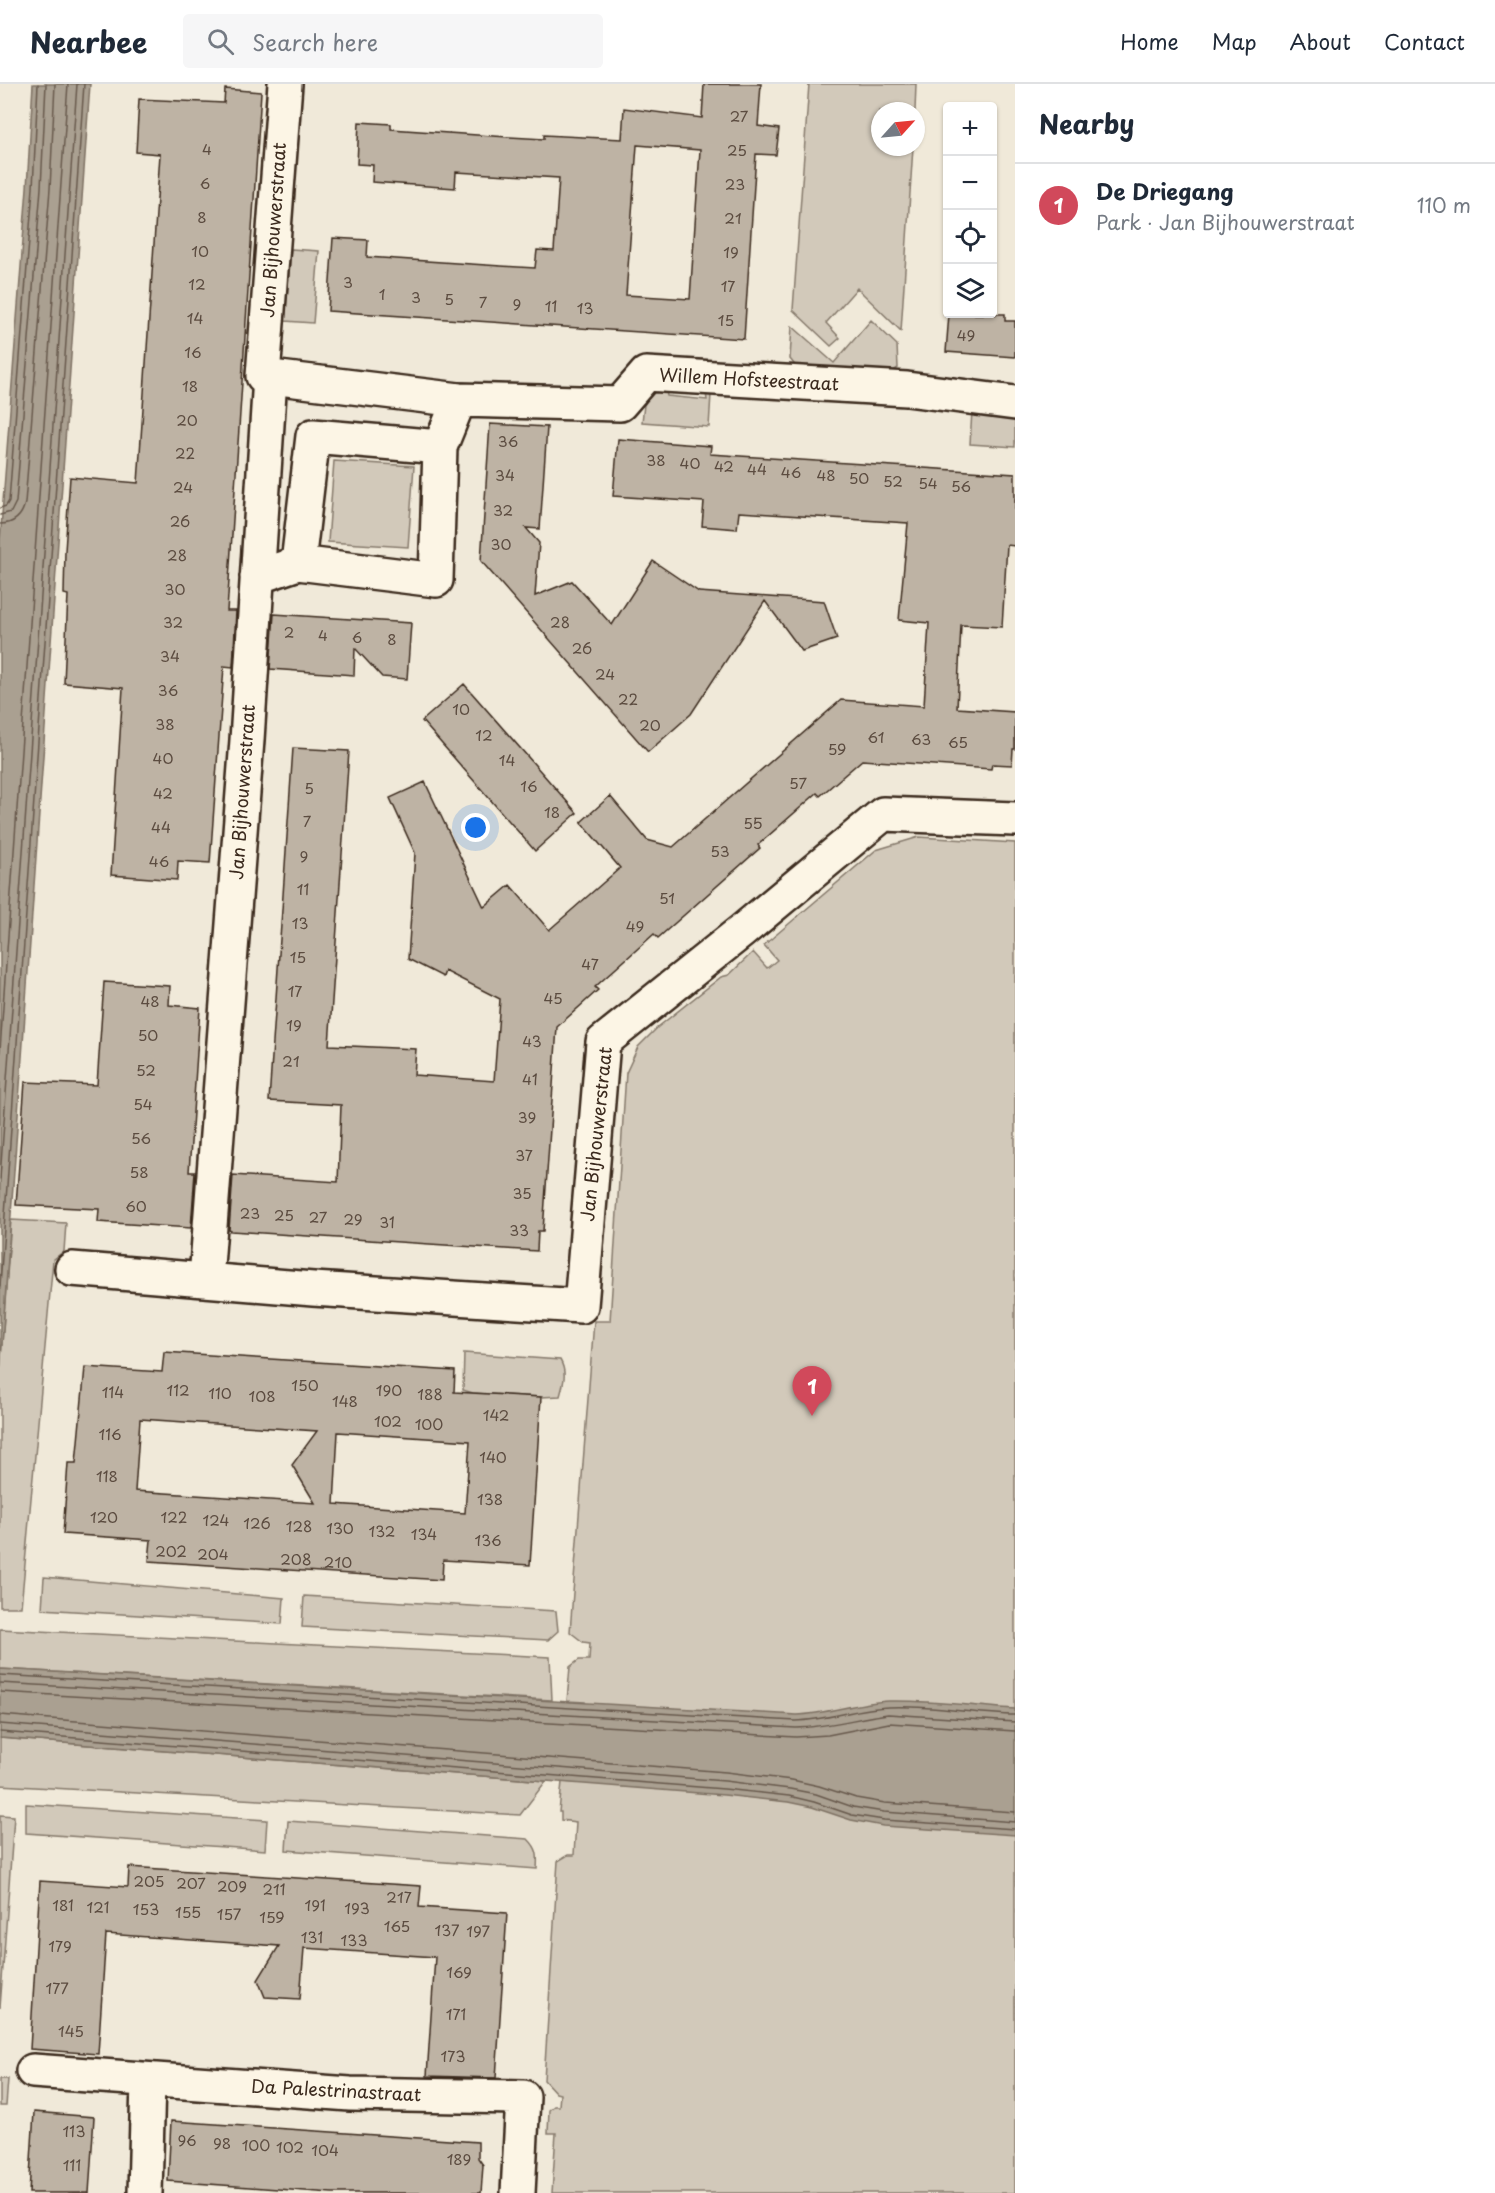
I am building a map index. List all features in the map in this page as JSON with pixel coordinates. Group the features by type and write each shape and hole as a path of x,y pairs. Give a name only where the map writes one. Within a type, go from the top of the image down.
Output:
{"street":[{"name":"Jan Bijhouwerstraat","path":"206,1279 247,740 266,376 285,84"},
{"name":"Willem Hofsteestraat","path":"266,376 459,400 620,404 646,374 907,388 1015,403"},
{"path":"257,577 298,563 436,580 440,447 459,400"},
{"path":"298,563 313,436 440,447"},
{"name":"Jan Bijhouwerstraat","path":"72,1269 313,1289 581,1306 603,1042 883,814 1015,819"},
{"name":"Da Palestrinastraat","path":"33,2072 350,2094 523,2097 518,2193"},
{"path":"145,2193 148,2081"}],"shaded area":[{"path":"809,84 916,84 915,102 871,102 871,156 912,156 901,331 857,288 826,323 840,338 831,346 793,310"},
{"path":"291,249 319,251 313,323 285,321"},
{"path":"871,320 897,345 898,368 890,373 798,369 790,359 792,326 834,363"},
{"path":"653,390 666,391 667,396 707,400 706,393 711,394 709,427 642,422 644,405"},
{"path":"972,411 1015,413 1015,447 970,444"},
{"path":"334,461 414,466 408,547 328,542"},
{"path":"919,837 1015,843 1015,2193 552,2193 556,2133 548,2133 549,2110 554,2106 559,2106 560,2094 556,2093 544,2080 558,1861 568,1855 574,1855 576,1822 561,1820 561,1812 559,1812 562,1782 578,1783 585,1702 567,1701 570,1667 579,1660 589,1660 590,1643 583,1642 570,1632 594,1321 610,1321 626,1073 638,1047 658,1027 721,977 729,975 753,952 767,968 777,960 764,945 876,850"},
{"path":"11,1220 66,1223 64,1251 53,1260 21,1607 0,1607 0,1372"},
{"path":"464,1353 560,1360 564,1382 560,1396 473,1393 463,1390"},
{"path":"44,1577 284,1598 282,1624 42,1609"},
{"path":"304,1596 556,1611 558,1631 548,1640 302,1627"},
{"path":"0,1629 550,1657 552,1700 0,1669"},
{"path":"0,1738 546,1781 520,1815 0,1785"},
{"path":"26,1804 267,1820 265,1850 26,1833"},
{"path":"0,1815 14,1816 0,2008"},
{"path":"288,1821 528,1839 537,1852 537,1869 286,1850"},
{"path":"0,2079 8,2079 6,2106 0,2106"}],"water":[{"path":"33,84 90,84 0,1372 0,541"},
{"path":"0,1669 797,1715 889,1701 936,1702 1015,1709 1015,1835 883,1826 851,1820 788,1802 724,1795 0,1738"}],"building":[{"path":"704,84 761,84 758,126 779,129 776,155 756,154 744,339 328,311 333,238 368,240 367,257 535,268 537,250 554,251 559,178 456,172 455,188 372,182 373,165 357,164 359,122 391,124 391,129 477,135 544,139 544,135 622,139 624,108 702,118","holes":["637,145 700,150 690,299 626,295"]},
{"path":"225,89 261,92 227,611 236,611 233,667 224,666 210,863 178,861 177,880 111,875 123,688 64,683 68,595 64,594 65,551 70,477 138,483 160,154 136,152 139,99 224,103"},
{"path":"997,314 1005,314 1005,321 1015,321 1015,357 946,352 949,318 997,318"},
{"path":"490,424 547,427 540,529 526,528 539,543 535,596 572,581 612,625 653,561 699,592 824,601 837,639 802,651 765,601 691,714 648,752 481,561"},
{"path":"618,439 711,446 710,454 1015,474 1015,546 1007,545 1002,627 961,625 957,708 1015,712 1015,749 1013,749 1012,765 992,764 991,769 862,760 820,796 817,793 758,845 760,848 658,938 654,934 595,987 598,990 557,1027 543,1231 538,1231 537,1251 231,1231 229,1230 233,1175 338,1182 341,1105 269,1101 293,748 349,751 329,1045 416,1049 414,1075 494,1081 500,999 445,971 443,977 408,959 415,853 390,798 425,782 484,907 510,885 549,930 620,868 581,822 610,796 647,840 673,847 841,700 924,706 929,623 899,620 908,523 739,512 737,529 702,526 704,502 613,496"},
{"path":"274,614 411,623 407,679 382,677 355,648 354,675 270,669"},
{"path":"464,684 577,813 535,851 422,721"},
{"path":"104,982 170,986 169,1005 200,1008 189,1172 195,1172 191,1228 98,1222 99,1209 16,1205 25,1082 97,1085"},
{"path":"164,1352 455,1371 454,1392 541,1397 530,1565 443,1560 442,1580 149,1561 151,1540 63,1534 68,1463 76,1463 85,1367 162,1372","holes":["140,1419 317,1431 292,1465 315,1503 135,1491","338,1432 470,1441 465,1513 334,1504"]},
{"path":"129,1867 421,1886 419,1907 507,1913 496,2078 427,2076 435,1957 304,1948 300,1999 265,1997 258,1980 279,1946 106,1934 98,2054 30,2049 40,1881 128,1887"},
{"path":"34,2112 94,2117 89,2193 29,2193"},
{"path":"171,2121 478,2142 478,2158 483,2165 481,2193 332,2193 168,2181"}],"place":[{"name":"De Driegang","path":"812,1416"}]}
